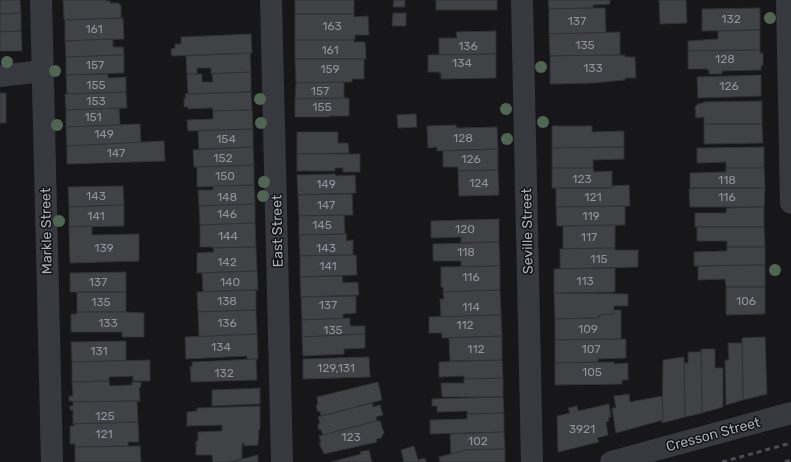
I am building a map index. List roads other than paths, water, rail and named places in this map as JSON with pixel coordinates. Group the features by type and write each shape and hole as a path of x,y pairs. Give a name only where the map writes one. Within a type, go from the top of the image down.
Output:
{"street":[{"name":"Markle Street","path":"41,0 52,462"},
{"name":"East Street","path":"271,0 282,462"},
{"name":"Seville Street","path":"522,0 532,462"},
{"path":"787,0 790,79 791,204"},
{"path":"0,76 42,71"},
{"name":"Cresson Street","path":"611,462 791,413"}],"railway":[{"path":"722,462 791,443"},
{"path":"785,462 791,460"}]}
